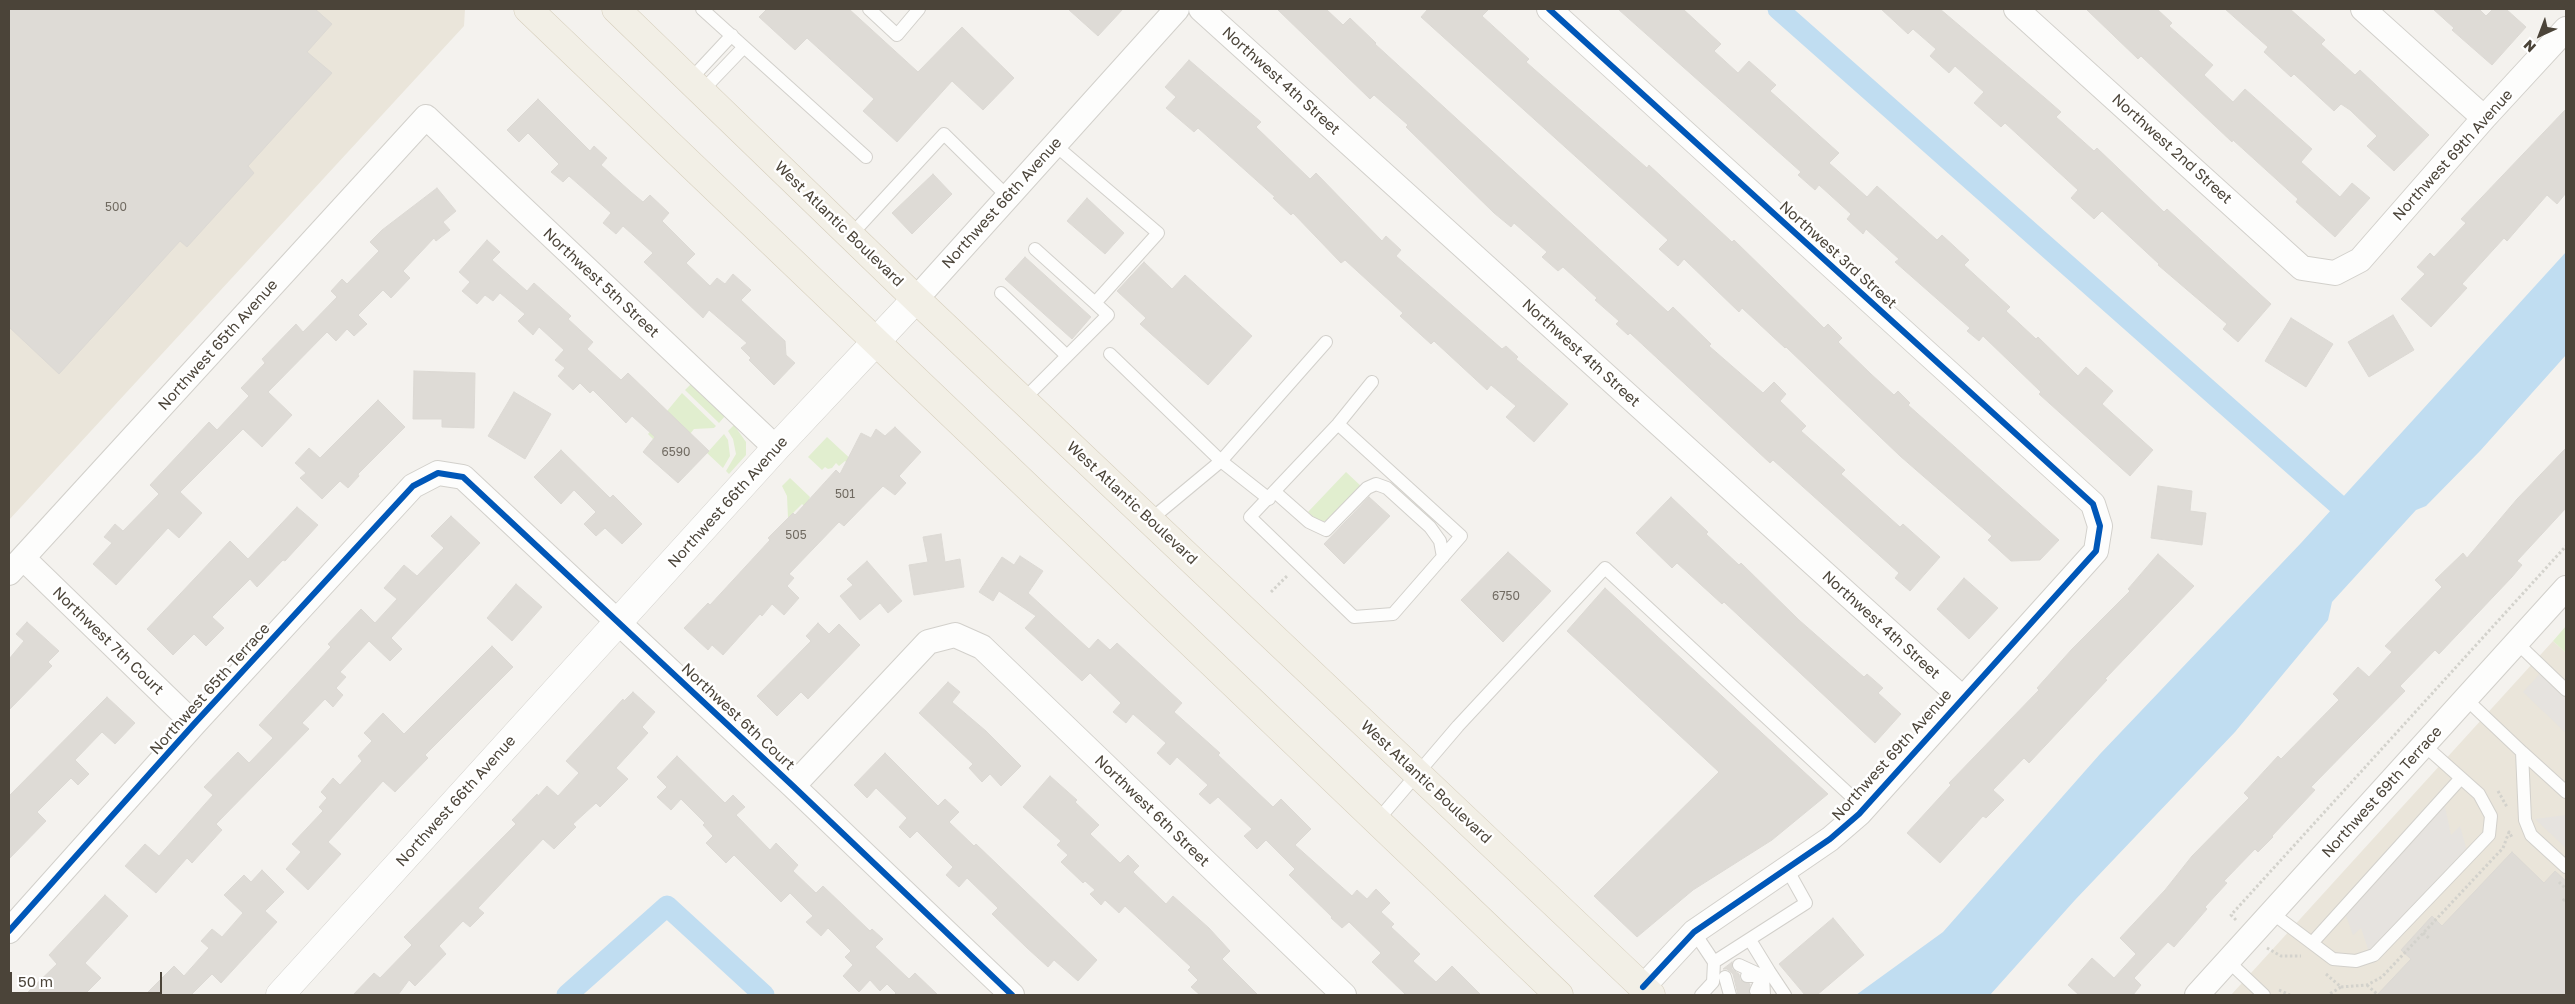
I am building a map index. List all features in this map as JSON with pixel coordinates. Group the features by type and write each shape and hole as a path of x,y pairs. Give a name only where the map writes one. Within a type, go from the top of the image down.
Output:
{"main road":[{"path":"528,9 1559,995"},
{"name":"West Atlantic Boulevard","path":"616,9 916,299 1647,991"}],"street":[{"name":"Northwest 66th Avenue","path":"280,995 776,448 875,340 916,299 1177,9"},
{"name":"Northwest 4th Street","path":"1201,9 1961,698"},
{"name":"Northwest 3rd Street","path":"1549,9 2093,504 2100,526"},
{"name":"Northwest 2nd Street","path":"2016,9 2302,268 2335,273"},
{"path":"2363,9 2484,118"},
{"name":"Northwest 69th Avenue","path":"2335,273 2360,260 2484,118 2566,29"},
{"name":"Northwest 5th Street","path":"426,117 776,448"},
{"name":"Northwest 65th Avenue","path":"16,565 426,117"},
{"name":"Northwest 6th Court","path":"438,473 462,477 619,622 1012,995"},
{"name":"Northwest 65th Terrace","path":"9,931 194,724 413,486 438,473"},
{"name":"Northwest 69th Avenue","path":"1647,991 1694,932 1830,839 1864,808 1961,698 2096,551 2100,526"},
{"name":"Northwest 7th Court","path":"16,565 194,724"},
{"name":"Northwest 69th Terrace","path":"2197,995 2566,588"},
{"name":"Northwest 6th Street","path":"793,786 928,642 955,635 982,647 1344,995"}],"lane":[{"path":"702,9 866,157"},
{"path":"869,9 897,35 919,9"},
{"path":"696,86 732,35"},
{"path":"696,86 744,46"},
{"path":"850,235 944,134 1008,197"},
{"path":"1054,145 1158,233 1095,303"},
{"path":"1023,400 1108,315 1035,249"},
{"path":"1001,293 1068,356"},
{"path":"1150,520 1221,461 1326,342"},
{"path":"1110,354 1221,461 1309,522 1326,530 1366,488 1376,484 1387,488 1430,527 1440,541 1443,557"},
{"path":"1338,424 1461,536 1393,614 1354,617 1250,517 1338,424 1372,382"},
{"path":"1377,821 1458,726 1606,568 1864,808"},
{"path":"2516,643 2566,690"},
{"path":"2466,699 2566,792"},
{"path":"2272,913 2333,959 2356,962 2374,955 2489,835 2491,816 2479,794 2424,745"},
{"path":"2522,752 2525,820 2531,835 2566,867"},
{"path":"2312,943 2461,778"},
{"path":"1714,962 1806,904 1787,869"},
{"path":"1694,932 1714,962 1713,982 1701,995"},
{"path":"1750,940 1766,973 1785,995"},
{"path":"2228,961 2264,995"},
{"path":"1739,965 1766,973"},
{"path":"1747,976 1766,973"},
{"path":"1760,993 1766,973"},
{"path":"1725,977 1731,994"}],"path":[{"path":"2306,958 2275,954 2231,915 2566,546"},
{"path":"1271,592 1293,569"},
{"path":"2328,995 2341,987 2367,985 2382,977 2503,848 2509,832 2516,843"},
{"path":"2551,875 2566,888"},
{"path":"2563,901 2566,897"},
{"path":"2423,933 2430,940"},
{"path":"2320,970 2341,987"},
{"path":"2367,985 2378,995"}],"shaded area":[{"path":"9,9 465,9 464,26 9,520"},
{"path":"2553,641 2566,653 2566,995 2231,995"},
{"path":"2547,666 2566,684 2566,733 2523,692"},
{"path":"2442,793 2451,835 2460,826 2470,862 2373,964 2361,928 2353,935 2341,902"},
{"path":"2566,815 2566,848 2535,819"}],"green space":[{"path":"691,384 725,416 719,423 685,390"},
{"path":"682,393 716,426 714,428 694,429 690,434 670,421 653,439 648,434"},
{"path":"734,425 746,442 746,455 729,474 726,471 736,454 733,439 728,431"},
{"path":"724,434 728,440 730,456 723,468 707,453"},
{"path":"827,437 870,477 867,482 845,461 839,466 836,463 832,468 828,469 825,467 822,470 808,457"},
{"path":"1346,472 1362,487 1329,520 1319,522 1308,512"},
{"path":"790,478 810,497 809,500 823,523 802,504 788,518 787,496 782,486"},
{"path":"2566,626 2566,653 2553,641"}],"water":[{"path":"2566,252 2566,355 2480,451 2426,506 2416,510 2332,602 2328,620 2235,732 2075,900 1990,995 1856,995 1943,932 2100,754 2301,543"}],"building":[{"path":"9,9 315,9 332,24 307,52 332,73 248,166 254,173 187,247 180,241 59,374 9,327"},
{"path":"767,9 849,9 918,72 962,27 1014,78 983,110 952,81 897,142 863,111 874,99 807,38 795,50 759,17"},
{"path":"1068,9 1123,9 1098,36"},
{"path":"1277,9 1326,9 1343,25 1350,18 1375,44 1668,312 1673,307 1711,344 1709,346 1763,393 1774,382 1786,394 1780,401 1806,426 1801,431 1845,470 1841,474 1900,527 1903,524 1940,557 1910,591 1895,578 1899,573 1773,460 1770,463 1630,333 1628,335 1616,324 1619,321 1595,300 1597,298 1563,267 1558,271 1542,257 1547,252 1514,223 1511,227 1494,213 1406,127 1408,125 1374,95 1370,99"},
{"path":"1428,9 1489,9 1482,16 1529,59 1526,62 1647,168 1649,165 1732,242 1734,240 1824,328 1828,324 1842,338 1838,342 1871,374 1894,395 1898,391 1910,403 1908,405 2059,540 2040,560 2011,561 1988,540 1992,536 1900,456 1786,347 1742,308 1739,312 1684,259 1678,266 1659,249 1668,240 1421,17"},
{"path":"1618,9 1683,9 1721,44 1714,51 1738,73 1749,61 1776,85 1770,91 1839,153 1829,163 1867,197 1877,186 1937,240 1942,235 1969,260 1964,265 2010,307 2006,311 2036,339 2038,337 2078,376 2086,367 2113,391 2102,404 2153,450 2130,476 2039,394 2041,392 1983,336 1979,341 1967,331 1970,328 1895,262 1899,259 1866,229 1863,234 1847,219 1851,214 1819,185 1815,190 1798,175 1801,172"},
{"path":"1881,9 1940,9 2061,112 2056,117 2094,151 2097,148 2164,212 2167,209 2271,304 2238,342 2223,329 2227,324 2158,265 2102,211 2094,219 2071,198 2078,190 2005,123 2001,127 1974,103 1984,92 1955,66 1949,73 1930,56 1936,49 1913,29 1908,34"},
{"path":"2086,9 2157,9 2172,23 2169,26 2213,65 2204,75 2233,102 2245,89 2312,149 2301,162 2340,197 2352,183 2370,198 2335,237 2296,202 2298,199 2233,140 2232,142 2141,56 2138,59"},
{"path":"2225,9 2290,9 2325,40 2321,44 2355,75 2360,70 2429,135 2394,171 2367,146 2377,136 2350,110 2341,104 2334,111 2294,74 2291,77 2264,52 2268,47"},
{"path":"2433,9 2479,9 2486,16 2493,9 2506,9 2526,27 2492,65 2452,30 2454,28"},
{"path":"1189,60 1261,122 1256,127 1310,179 1316,173 1382,241 1386,236 1401,250 1396,256 1502,349 1506,346 1518,357 1516,359 1568,404 1534,442 1506,417 1516,406 1491,385 1487,390 1434,341 1431,344 1400,316 1403,313 1345,260 1341,263 1293,213 1291,215 1273,198 1275,197 1198,128 1194,132 1166,108 1176,97 1165,87"},
{"path":"538,99 590,151 594,146 607,158 601,165 631,192 643,202 650,195 669,213 662,221 695,254 686,263 710,286 717,278 725,284 733,274 751,290 741,300 785,341 786,355 795,363 774,385 749,360 751,358 741,348 747,343 709,310 703,318 644,262 653,253 623,226 616,234 603,223 611,213 569,176 563,182 551,172 559,164 528,133 519,142 507,130"},
{"path":"2566,109 2566,193 2557,204 2547,195 2507,241 2504,238 2462,284 2467,288 2431,327 2401,299 2425,274 2417,267 2430,253 2434,257 2466,223 2461,219"},
{"path":"933,174 952,194 912,234 892,213"},
{"path":"437,188 456,211 443,222 450,230 436,241 434,238 403,271 410,278 391,298 383,290 358,315 367,324 354,336 347,329 336,341 327,332 268,392 292,415 262,447 243,429 180,492 202,513 179,538 168,528 116,585 93,564 112,543 104,537 115,524 123,531 159,494 150,485 209,422 217,430 249,396 241,388 265,363 262,359 296,324 303,332 337,297 331,291 342,279 347,284 379,251 370,242 382,230"},
{"path":"1087,198 1124,233 1105,254 1067,221"},
{"path":"487,240 500,252 492,260 527,291 534,283 571,316 568,319 593,342 587,349 621,380 628,373 709,451 678,483 643,452 655,437 632,416 626,423 593,390 590,393 580,383 573,390 558,376 565,368 555,360 564,350 539,327 533,335 518,321 525,314 500,293 493,301 485,295 477,304 462,291 470,282 459,272"},
{"path":"1025,257 1091,317 1072,339 1005,279"},
{"path":"1144,262 1172,289 1185,275 1252,336 1208,385 1140,324 1146,318 1117,291"},
{"path":"2393,315 2414,350 2369,377 2348,342"},
{"path":"2291,318 2333,344 2306,387 2265,361"},
{"path":"414,371 475,373 474,428 442,427 442,419 413,419"},
{"path":"514,392 551,414 525,459 488,436"},
{"path":"378,400 405,427 358,474 359,476 348,488 340,481 322,499 300,478 306,473 295,463 309,448 320,458"},
{"path":"895,427 921,452 899,476 906,483 895,495 883,486 844,526 839,522 789,574 794,578 787,586 799,598 784,615 772,604 762,616 760,614 723,655 712,645 708,650 684,628 708,603 710,605 770,540 768,538 793,513 795,515 836,470 840,474 861,433 871,438 876,429 885,436"},
{"path":"2566,448 2566,508 2517,561 2522,565 2512,577 2439,654 2435,650 2400,686 2405,691 2311,787 2315,790 2273,837 2258,852 2255,849 2224,881 2227,883 2205,907 2207,909 2174,947 2168,942 2134,978 2141,985 2133,995 2079,995 2068,985 2092,958 2114,978 2136,954 2120,938 2165,890 2192,856 2249,798 2244,793 2278,756 2281,759 2339,700 2333,694 2358,667 2369,677 2392,652 2385,646 2442,587 2435,580 2463,553 2467,558 2517,499"},
{"path":"561,450 610,498 613,495 642,524 622,544 605,528 596,536 584,524 596,512 574,490 561,504 534,477"},
{"path":"2158,486 2192,491 2190,511 2206,513 2202,545 2151,538"},
{"path":"1369,497 1390,516 1344,564 1324,544"},
{"path":"1671,497 1708,532 1706,534 1739,565 1741,563 1799,620 1864,677 1867,674 1883,688 1878,693 1901,714 1875,743 1724,602 1722,604 1677,563 1672,568 1636,533"},
{"path":"297,507 318,525 285,561 283,560 257,587 250,579 212,617 224,628 206,646 194,634 173,655 147,629 230,541 248,559"},
{"path":"451,516 480,543 391,638 402,649 390,661 369,641 340,672 346,677 336,688 343,695 333,707 325,699 302,723 309,729 216,824 222,830 192,863 187,858 156,893 125,866 145,844 159,856 213,795 204,787 238,752 249,763 273,738 259,725 331,647 328,644 361,609 375,623 397,599 384,588 404,565 417,576 444,548 431,536"},
{"path":"941,534 945,562 960,559 964,587 914,595 909,565 928,562 923,537"},
{"path":"1508,552 1551,591 1503,642 1461,600"},
{"path":"2158,554 2194,586 2105,679 2107,680 2029,763 2024,758 1993,790 2004,800 1986,818 1983,816 1940,863 1907,833 1951,785 1949,783 2039,690 2037,688 2072,649 2130,591 2128,589"},
{"path":"1020,556 1043,571 1028,593 1089,649 1098,639 1110,650 1117,643 1182,703 1174,712 1220,753 1218,755 1273,807 1281,799 1311,829 1295,845 1352,896 1357,890 1367,899 1376,889 1390,903 1381,912 1394,924 1391,927 1420,954 1413,961 1436,982 1452,966 1481,995 1406,995 1372,962 1381,953 1349,922 1342,928 1331,918 1289,875 1295,869 1266,840 1257,849 1244,836 1252,829 1218,797 1210,804 1199,794 1208,785 1177,757 1170,765 1157,753 1166,743 1133,714 1126,723 1113,712 1121,703 1090,673 1082,681 1025,628 1036,616 999,591 993,601 979,592 1002,557 1014,565"},
{"path":"867,561 902,601 888,613 880,603 860,620 840,596 853,585 847,579"},
{"path":"1964,578 1998,608 1969,639 1937,609"},
{"path":"516,584 542,607 512,641 487,618"},
{"path":"1605,588 1828,794 1772,840 1693,890 1637,937 1594,896 1719,772 1567,631"},
{"path":"27,622 59,651 48,662 52,666 9,710 9,659 24,641 16,634"},
{"path":"818,623 829,634 839,624 860,645 808,699 801,692 777,716 757,696 811,641 806,636"},
{"path":"492,646 513,667 425,755 428,758 395,792 383,781 328,842 341,854 308,890 286,869 301,852 292,844 323,811 319,807 327,798 321,792 333,778 340,785 362,761 358,756 372,741 364,733 383,713 404,734"},
{"path":"948,682 960,692 952,702 986,731 1021,766 1001,786 990,774 982,782 969,768 973,764 919,713"},
{"path":"633,692 655,712 642,727 648,733 616,768 628,779 600,807 596,803 573,824 576,827 554,849 543,839 478,908 484,913 470,927 463,921 439,946 446,954 415,986 409,980 398,995 353,995 374,973 380,978 412,945 404,937 516,824 512,820 537,794 538,796 547,786 558,796 579,773 566,761 623,699 624,701"},
{"path":"107,697 135,723 115,744 102,732 75,760 89,774 78,785 71,778 37,812 46,821 9,859 9,796"},
{"path":"885,753 938,806 945,799 959,812 949,822 974,846 976,844 1097,960 1078,981 1054,960 1048,967 1027,948 992,914 998,908 967,878 959,887 946,875 953,867 917,831 910,838 899,827 907,818 876,788 867,798 854,785"},
{"path":"677,756 725,803 733,795 745,807 736,815 770,850 776,843 798,865 793,871 816,893 823,886 870,931 872,929 883,939 875,947 909,979 915,973 938,995 894,995 896,993 887,984 880,991 870,980 859,992 843,976 853,965 845,957 851,951 828,928 821,936 806,922 813,916 790,893 781,902 734,855 726,863 706,843 713,836 703,825 705,823 681,799 671,810 657,797 667,787 657,777"},
{"path":"1050,776 1077,800 1075,802 1099,825 1090,834 1120,863 1128,855 1139,866 1133,872 1166,904 1173,896 1209,928 1230,951 1222,959 1258,995 1200,995 1191,987 1198,980 1188,970 1191,967 1125,906 1119,913 1105,900 1101,905 1090,894 1095,890 1085,881 1083,883 1061,862 1068,855 1057,845 1061,841 1023,807"},
{"path":"2512,852 2544,883 2555,871 2566,881 2566,995 2377,995 2411,959 2401,950 2432,916 2442,926"},
{"path":"262,870 284,892 265,911 277,922 221,983 212,974 191,995 145,995 174,966 184,976 209,948 201,941 212,929 222,937 243,913 224,895 244,875 251,882"},
{"path":"105,895 128,916 85,963 101,978 84,995 25,995 57,964 49,955"},
{"path":"1833,918 1864,955 1817,995 1805,995 1779,964"},
{"path":"1732,962 1732,969 1739,974 1740,980 1750,984 1749,995 1738,995 1733,974 1727,969 1723,969"}],"waterway":[{"path":"1778,9 2359,523"},
{"path":"567,995 667,906 764,995"}],"cycle path":[{"path":"1549,9 2093,504 2100,526 2096,551 1859,814 1830,839 1694,932 1643,987"},
{"path":"9,931 194,724 413,486 438,473 463,477 793,786 1012,995"}]}
